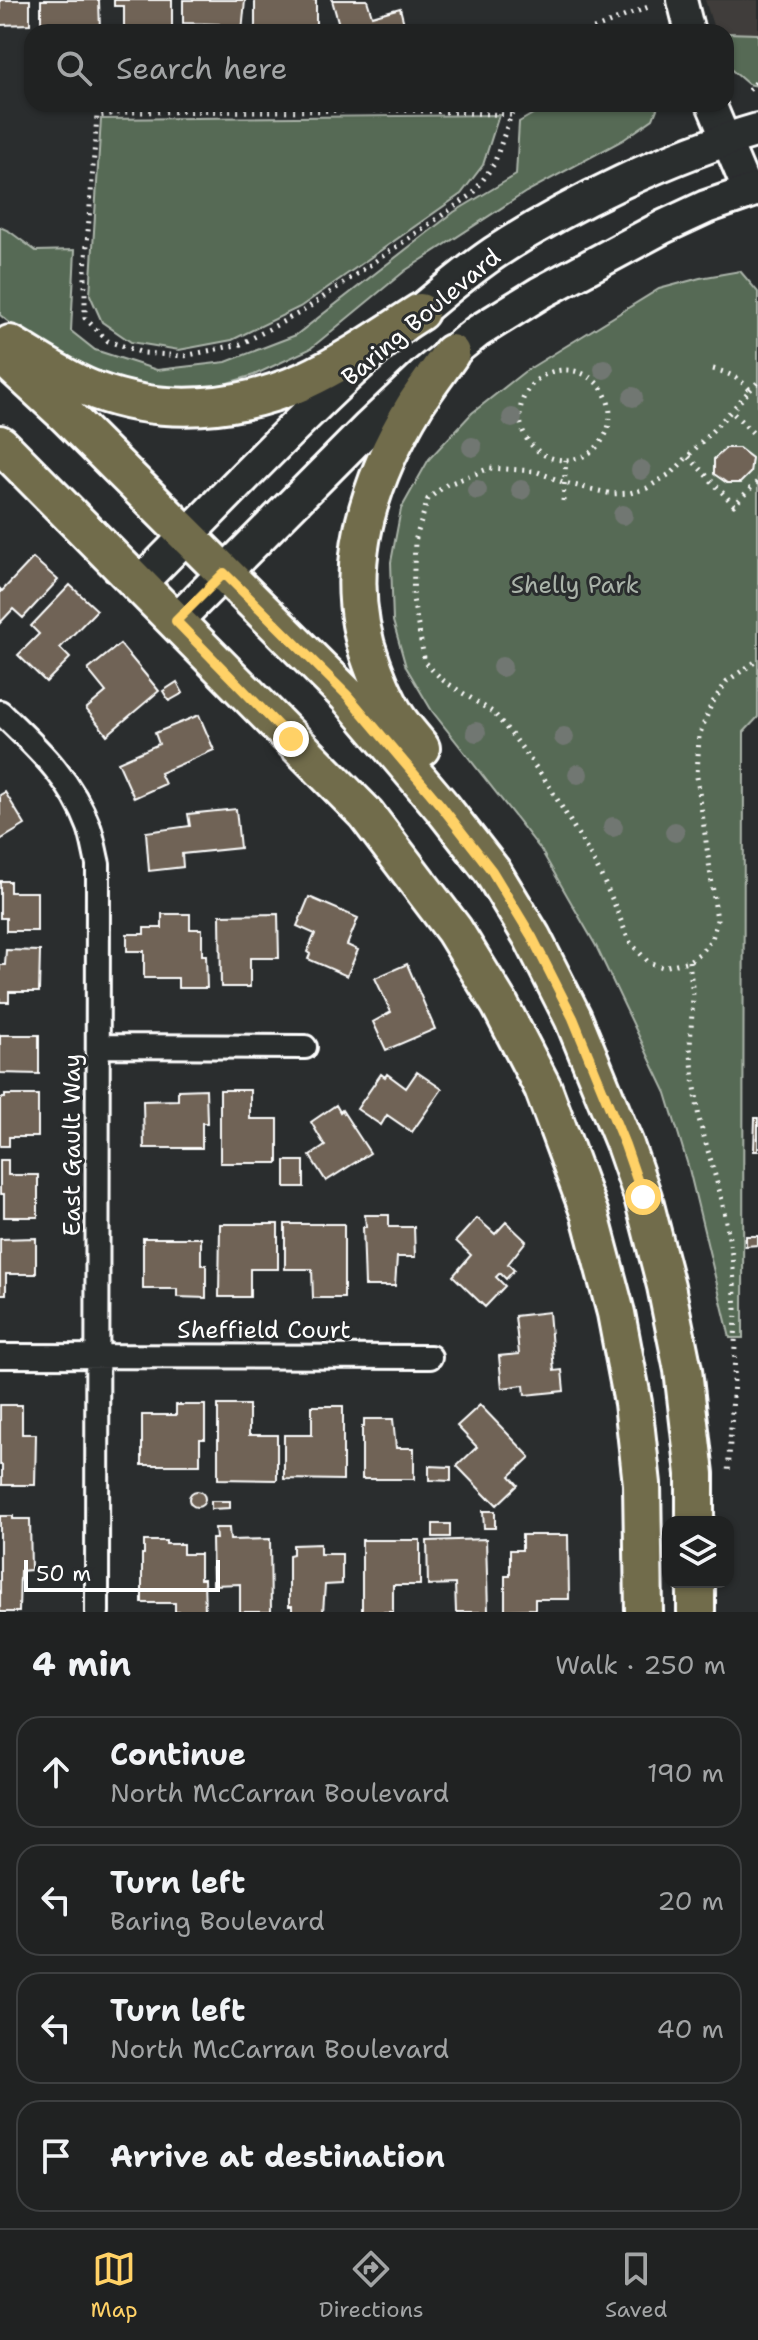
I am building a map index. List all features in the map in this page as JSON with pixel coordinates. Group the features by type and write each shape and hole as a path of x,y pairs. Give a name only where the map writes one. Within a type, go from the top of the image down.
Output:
{"main road":[{"name":"Baring Boulevard","path":"139,584 361,362 492,254 604,191 727,139 758,130"},
{"name":"Baring Boulevard","path":"176,621 369,427 477,332 604,257 706,207 755,198"},
{"path":"0,338 92,390 138,403 193,407 242,401 303,382 420,312"},
{"path":"451,353 416,403 387,456 365,514 357,553 356,599 363,640 379,684 397,718 436,768 532,937 573,1018 625,1145 643,1197 666,1286 683,1370 695,1474 695,1516"},
{"path":"0,354 66,415 347,695 492,871"},
{"path":"0,444 375,825 454,930 500,1005 543,1088 590,1215 616,1313 633,1403 642,1484 644,1612"},
{"path":"696,1588 696,1612"}],"street":[{"path":"682,0 688,24"},
{"path":"715,112 755,198"},
{"name":"East Gault Way","path":"0,712 52,763 75,795 90,829 98,864 97,1612"},
{"path":"99,1046 305,1047"},
{"name":"Sheffield Court","path":"0,1356 430,1357"}],"path":[{"path":"606,24 648,7"},
{"path":"749,90 758,80"},
{"path":"127,112 97,116 85,270 85,318 108,341 143,353 184,356 241,344 303,311 473,194 494,164 513,112"},
{"path":"449,112 511,115"},
{"path":"558,369 583,372 593,379 602,387 611,410 610,423 599,445 578,458 566,460 547,457 532,446 520,420 525,392 538,378 558,369"},
{"path":"713,369 729,373 750,390"},
{"path":"758,382 689,457 673,472 647,488 612,494 565,483 535,471 490,468 446,485 428,499 415,541 413,599 425,663 444,681 494,713 516,740 548,784 595,863 629,941 648,962 663,967 689,961 712,939 717,920 697,777 699,736 711,705 727,681 758,660"},
{"path":"731,411 758,438"},
{"path":"689,457 734,505 758,481"},
{"path":"563,501 566,460"},
{"path":"689,961 693,995 690,1047 699,1119 722,1200 732,1255 736,1309 727,1484"}],"shaded area":[{"path":"705,0 758,0 758,34 734,33 734,24 712,24"}],"green space":[{"path":"734,33 758,34 758,86 748,84 734,72"},
{"path":"536,112 656,112 653,119 623,140 526,192 406,270 310,349 254,375 224,384 224,390 189,394 113,385 26,336 0,315 0,227 36,251 75,250 71,331 95,350 157,370 226,362 296,335 454,212 516,175 519,122"},
{"path":"499,115 483,165 461,194 300,307 232,340 179,350 131,342 102,322 90,295 101,119"},
{"name":"Shelly Park","path":"740,271 758,292 758,717 744,732 743,1338 730,1338 689,1169 666,1093 596,946 541,850 432,711 406,667 393,621 391,562 401,509 429,459 472,413 524,372 659,289"}],"building":[{"path":"0,0 30,0 30,24 0,25"},
{"path":"41,0 99,0 100,24 41,24"},
{"path":"114,0 172,0 172,24 124,24 124,6 114,6"},
{"path":"183,0 245,0 243,24 183,23"},
{"path":"255,0 316,0 316,24 255,24"},
{"path":"332,0 367,0 372,16 400,8 404,24 339,24"},
{"path":"726,448 739,448 752,458 750,473 740,483 727,483 714,474 714,459"},
{"path":"33,558 58,580 23,618 13,609 0,623 0,589 2,591"},
{"path":"70,585 97,610 60,648 70,658 46,682 18,655 39,634 31,626"},
{"path":"120,644 159,691 107,735 86,709 106,692 88,670"},
{"path":"177,682 183,693 169,701 163,691"},
{"path":"199,715 214,750 160,773 165,784 134,798 118,762 159,744 155,733"},
{"path":"5,792 25,825 0,840 0,795"},
{"path":"236,809 240,848 182,854 183,867 149,871 146,832 190,826 188,814"},
{"path":"0,881 10,881 10,892 37,892 37,931 6,931 6,918 0,918"},
{"path":"309,897 358,918 347,945 358,950 347,976 308,959 310,954 307,952 315,934 297,926"},
{"path":"162,914 190,914 190,929 202,929 207,988 178,988 178,978 144,978 144,951 127,951 127,934 144,934 144,928 162,928"},
{"path":"278,914 279,958 250,958 250,987 221,987 220,915"},
{"path":"6,950 40,951 39,992 9,992 9,1002 0,1002 0,965 5,965"},
{"path":"407,964 435,1029 386,1050 373,1022 391,1012 375,978"},
{"path":"0,1035 39,1035 39,1074 0,1073"},
{"path":"417,1072 442,1089 412,1132 387,1115 381,1125 357,1109 381,1074 385,1077 387,1074 406,1088"},
{"path":"206,1089 207,1123 202,1123 202,1148 144,1148 143,1101 178,1100 178,1090"},
{"path":"220,1090 250,1090 250,1119 278,1119 278,1163 220,1163"},
{"path":"5,1095 38,1095 38,1137 9,1137 9,1146 0,1146 0,1098 5,1098"},
{"path":"336,1105 370,1153 326,1181 310,1156 325,1146 311,1122"},
{"path":"755,1118 758,1118 758,1151 754,1151"},
{"path":"0,1160 8,1160 8,1175 38,1175 38,1217 4,1217"},
{"path":"285,1161 304,1161 304,1187 285,1187"},
{"path":"365,1215 389,1215 389,1227 414,1227 415,1257 397,1257 395,1286 365,1286"},
{"path":"477,1218 495,1234 506,1222 526,1241 508,1264 514,1270 506,1279 500,1273 496,1277 505,1286 485,1307 453,1276 471,1255 456,1241"},
{"path":"220,1224 278,1224 278,1269 250,1269 250,1297 219,1297"},
{"path":"285,1224 344,1224 344,1298 313,1298 312,1269 285,1269"},
{"path":"746,1236 758,1236 758,1245 746,1246"},
{"path":"36,1238 36,1274 6,1274 6,1294 0,1294 0,1239"},
{"path":"143,1238 201,1238 201,1265 206,1265 206,1298 177,1297 177,1289 143,1289"},
{"path":"549,1312 554,1371 562,1370 564,1391 525,1395 524,1385 502,1388 499,1356 519,1354 515,1316"},
{"path":"0,1405 22,1405 22,1434 36,1434 35,1485 2,1485"},
{"path":"176,1405 205,1405 205,1439 200,1439 200,1465 142,1465 142,1415 176,1415"},
{"path":"218,1405 249,1405 249,1435 277,1435 277,1480 218,1479"},
{"path":"480,1405 530,1457 510,1476 518,1485 497,1505 457,1466 477,1447 457,1426"},
{"path":"312,1406 343,1406 343,1480 284,1479 284,1435 312,1435"},
{"path":"364,1419 393,1419 396,1448 414,1448 414,1479 362,1479"},
{"path":"429,1466 451,1467 451,1481 429,1480"},
{"path":"194,1491 200,1491 205,1499 203,1505 194,1507 189,1502 189,1496"},
{"path":"211,1501 230,1501 230,1508 211,1509"},
{"path":"483,1511 495,1511 495,1528 484,1528"},
{"path":"0,1516 30,1519 31,1570 20,1571 19,1612 0,1612"},
{"path":"433,1524 450,1524 450,1537 433,1537"},
{"path":"215,1528 229,1528 230,1540 270,1539 271,1612 240,1612 240,1584 213,1585 212,1539 216,1539"},
{"path":"522,1535 568,1535 569,1599 535,1599 535,1609 505,1610 505,1576 510,1576 510,1550 522,1550"},
{"path":"486,1539 488,1612 456,1612 455,1584 428,1585 427,1541"},
{"path":"362,1540 420,1540 420,1585 393,1585 393,1612 362,1612"},
{"path":"144,1541 183,1544 183,1554 200,1554 205,1612 175,1612 175,1603 142,1603"},
{"path":"320,1544 320,1554 342,1554 342,1584 325,1585 323,1612 292,1612 292,1606 289,1606 289,1555 293,1554 293,1545"}],"route":[{"path":"291,739 176,621 224,573 347,695 492,871 532,937 573,1018 643,1197"}]}
